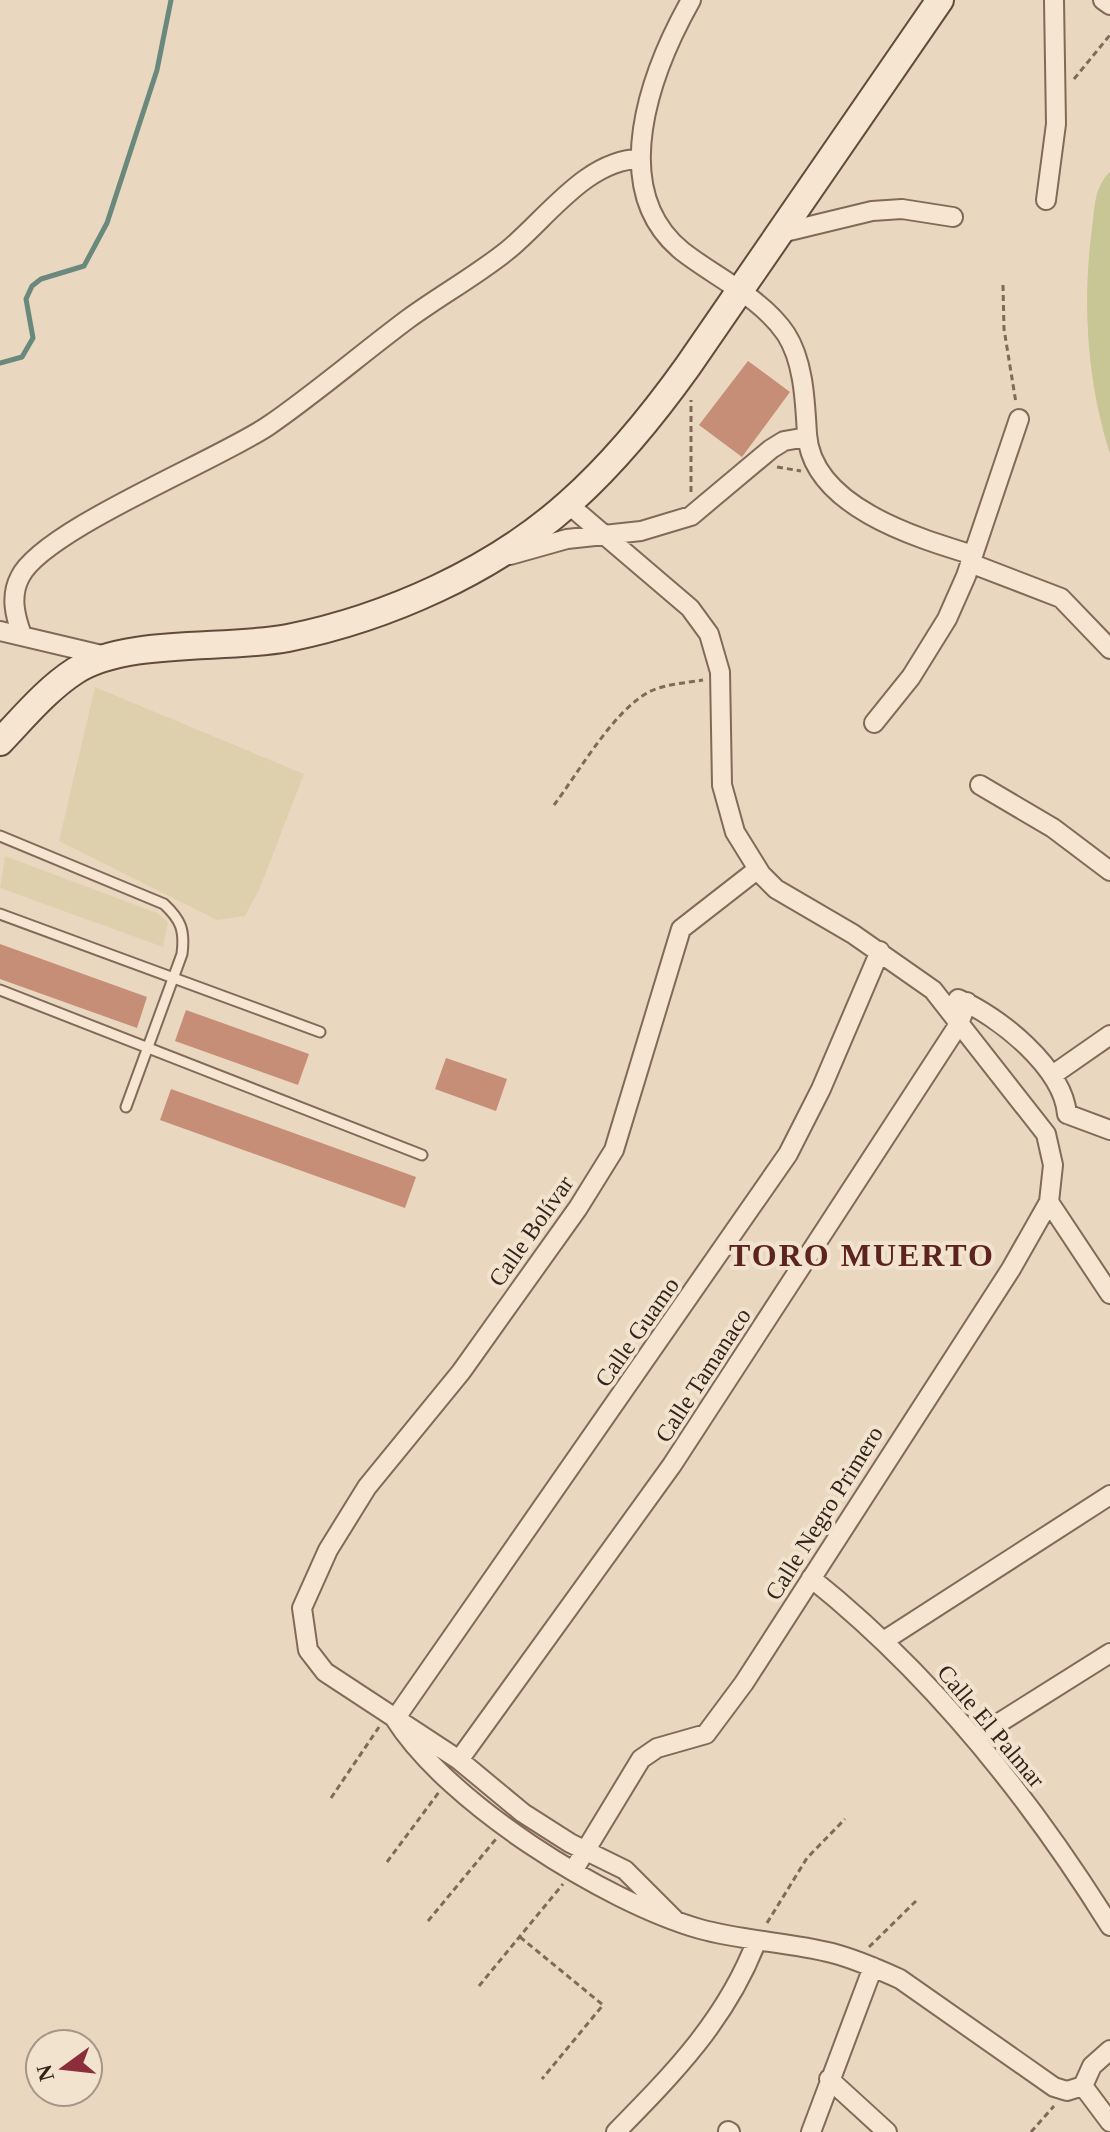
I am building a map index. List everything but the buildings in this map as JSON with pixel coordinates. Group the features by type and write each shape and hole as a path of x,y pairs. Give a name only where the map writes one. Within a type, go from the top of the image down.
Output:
{"street":[{"path":"691,0 672,36 654,86 640,159 645,200 665,235 740,292 777,325 791,345 801,381 807,437 815,469 826,483 893,527 1061,598 1110,649"},
{"path":"0,631 106,656 264,642 317,631 396,605 506,549 568,504 656,411 940,0"},
{"path":"1046,200 1056,101 1054,0"},
{"path":"1103,0 1110,5"},
{"path":"22,635 14,592 20,575 46,550 112,509 252,436 406,320 507,251 596,173 616,162 640,159"},
{"path":"781,233 872,211 902,209 953,217"},
{"path":"874,723 931,648 972,559 1019,419"},
{"path":"460,574 541,545 651,529 691,516 784,441 807,437"},
{"path":"568,504 701,621 715,653 721,679 722,785 735,832 758,869 776,889 880,951 933,990 1046,1134 1067,1114"},
{"path":"0,742 74,671 106,656"},
{"path":"980,785 1053,828 1110,871"},
{"name":"Calle Bolívar","path":"391,1716 350,1691 315,1663 304,1636 302,1608 328,1550 367,1487 461,1372 578,1208 614,1150 681,929 758,869"},
{"name":"Calle Guamo","path":"391,1716 788,1154 821,1089 880,951"},
{"path":"933,990 967,1002 992,1017 1054,1074 1065,1098 1067,1114"},
{"name":"Calle Tamanaco","path":"459,1760 672,1465 959,1024 967,1002"},
{"path":"1054,1074 1110,1035"},
{"path":"1067,1114 1110,1130"},
{"name":"Calle Negro Primero","path":"573,1871 641,1759 657,1748 696,1739 713,1727 1011,1269 1049,1202 1053,1165 1046,1134"},
{"path":"1049,1202 1110,1294"},
{"path":"885,1640 1110,1495"},
{"name":"Calle El Palmar","path":"811,1578 885,1640 975,1738 1006,1775 1110,1926"},
{"path":"975,1738 1109,1657"},
{"path":"391,1716 459,1760 523,1813 625,1870 675,1920"},
{"path":"391,1716 425,1759 506,1826 624,1902 701,1929 831,1953 900,1979 1054,2087 1075,2089 1110,2122"},
{"path":"473,1798 484,1782"},
{"path":"616,2132 688,2058 706,2034 742,1979 757,1940"},
{"path":"811,2132 864,1964"},
{"path":"1075,2089 1092,2066 1110,2050"},
{"path":"829,2079 887,2132"}],"lane":[{"path":"0,836 164,904 179,918 184,934 173,979 126,1107"},
{"path":"0,914 320,1032"},
{"path":"0,990 422,1155"}],"path":[{"path":"1056,101 1110,35"},
{"path":"1003,285 1008,356 1019,419"},
{"path":"691,399 691,516"},
{"path":"750,468 797,470 826,483"},
{"path":"554,805 622,714 637,700 661,687 721,679"},
{"path":"331,1798 391,1716"},
{"path":"387,1862 448,1779"},
{"path":"757,1940 807,1858 845,1819"},
{"path":"428,1921 506,1826"},
{"path":"479,1986 573,1871"},
{"path":"864,1964 916,1901"},
{"path":"520,1937 603,2005 542,2079"},
{"path":"1031,2132 1075,2089"}],"shaded area":[{"path":"1110,172 1110,454 1092,371 1087,286 1095,205 1101,184"},
{"path":"95,687 304,774 259,890 245,916 217,920 59,841"},
{"path":"5,856 157,913 168,922 163,947 0,888"}],"waterway":[{"path":"0,363 22,357 33,338 26,299 32,286 41,279 84,266 107,223 157,70 171,0"}],"district":[{"name":"TORO MUERTO","path":"862,1255"}]}
